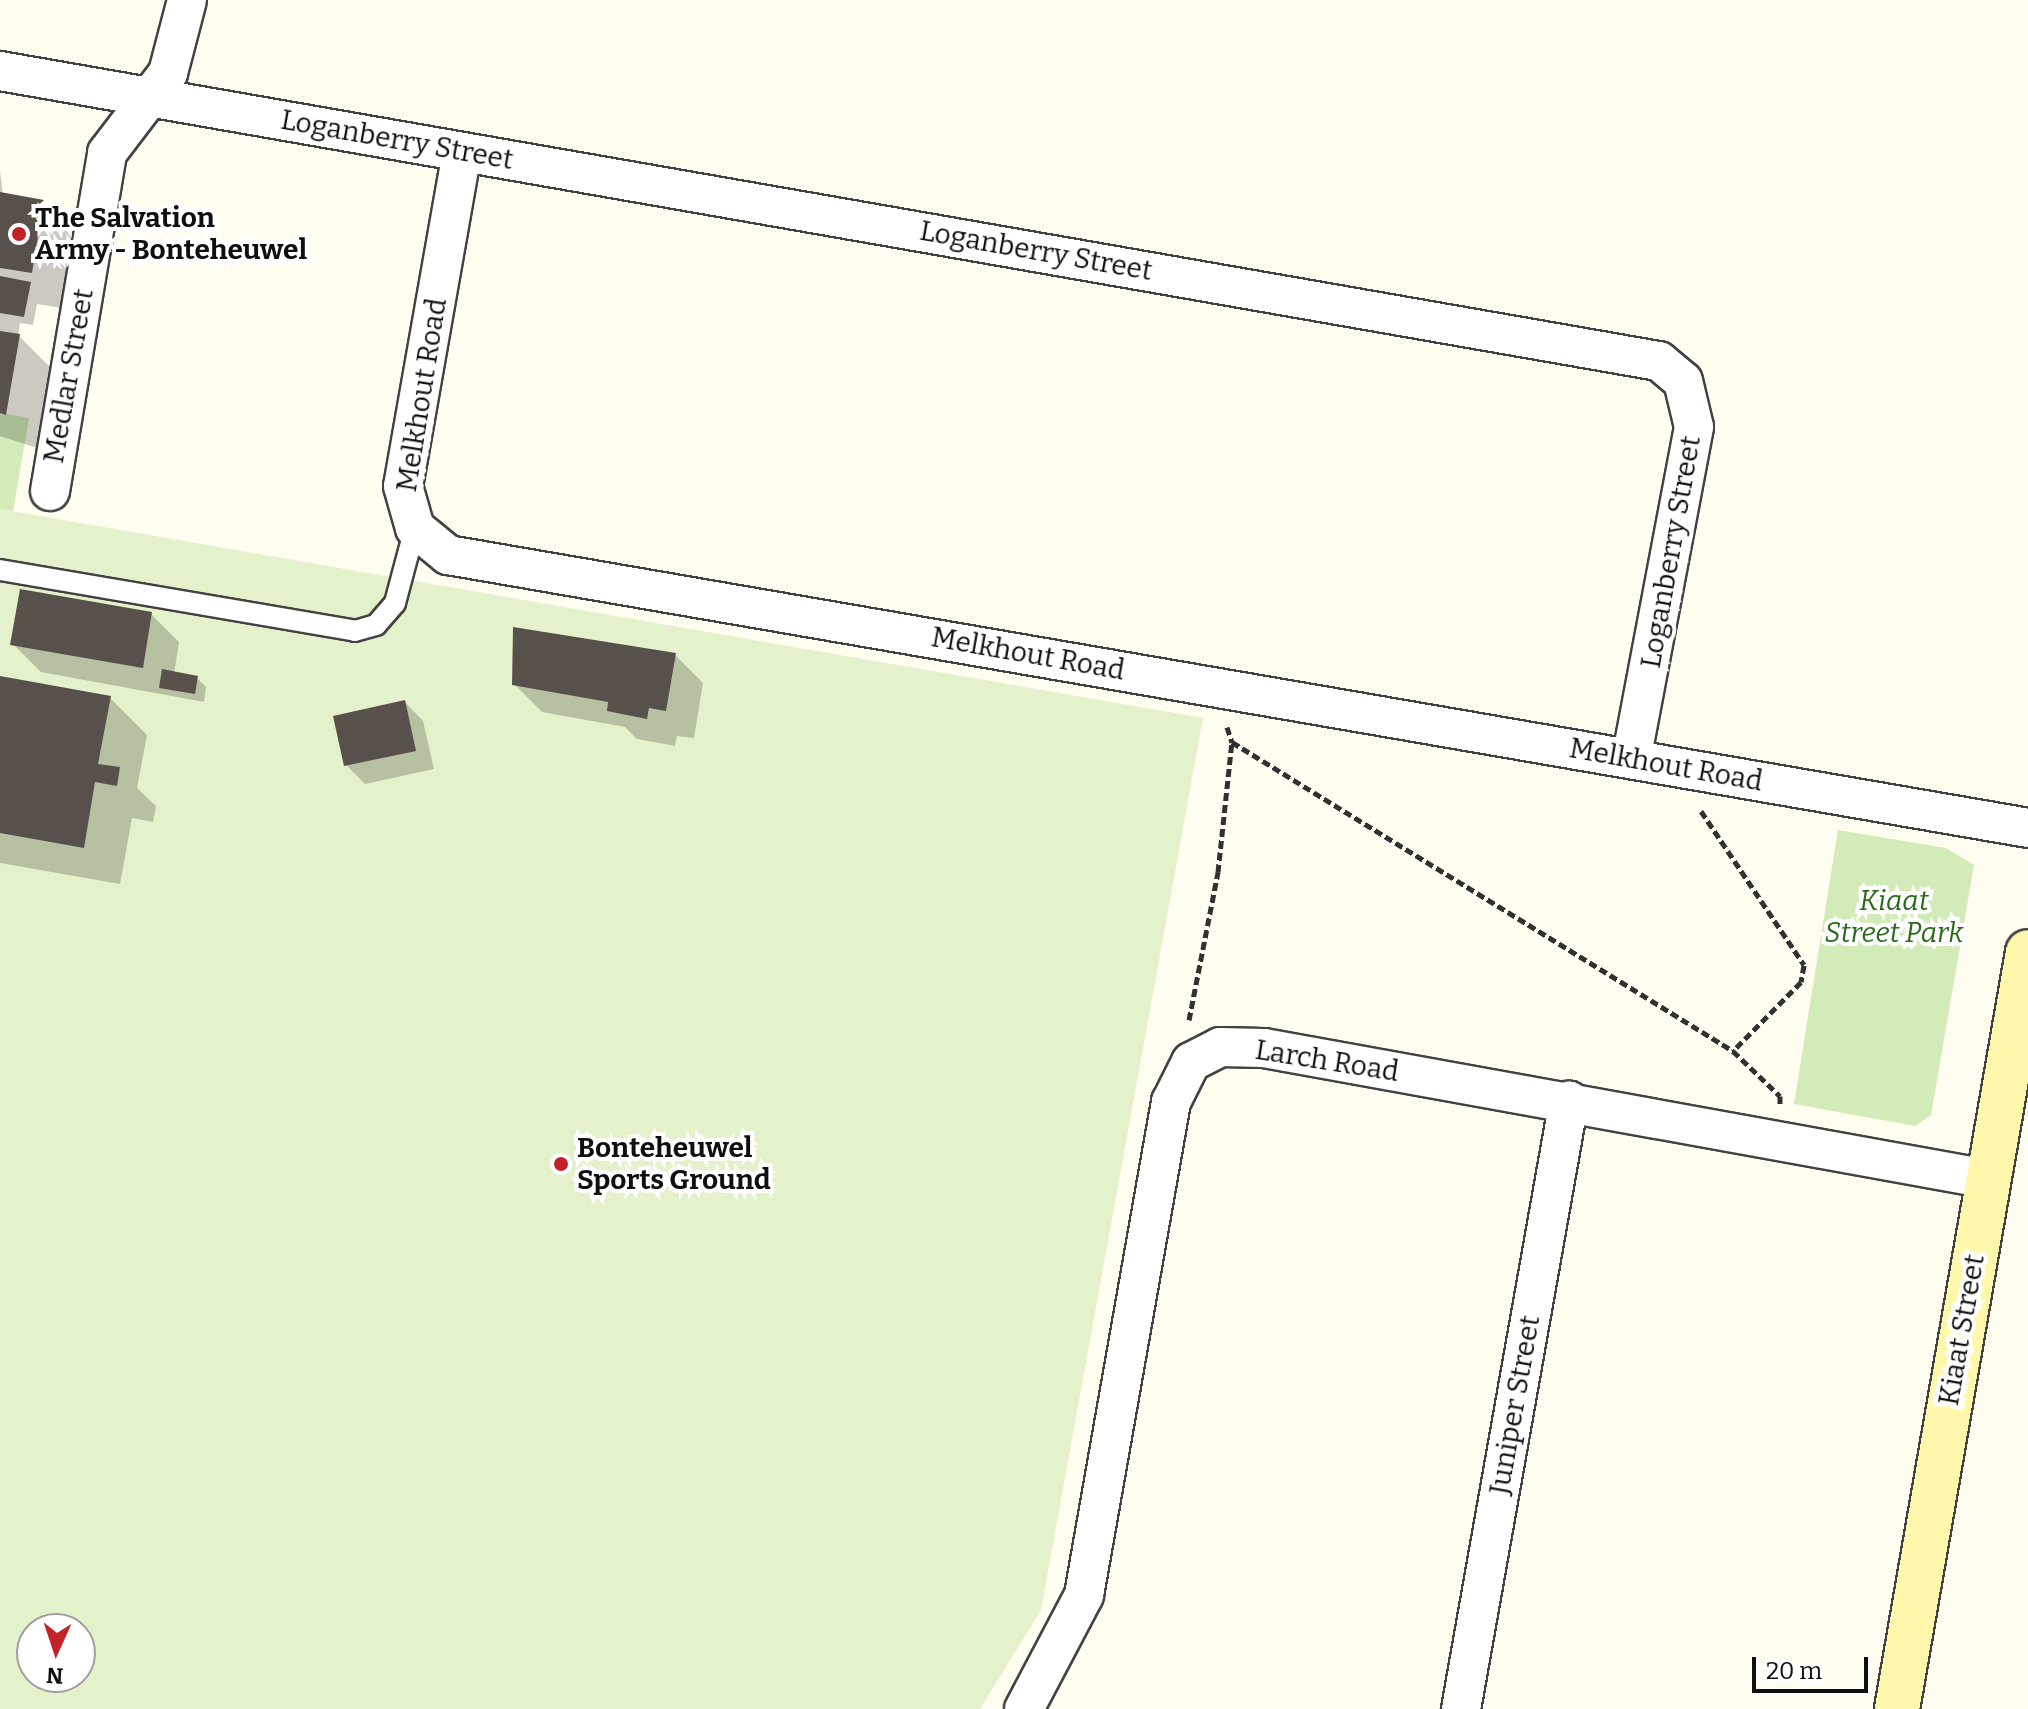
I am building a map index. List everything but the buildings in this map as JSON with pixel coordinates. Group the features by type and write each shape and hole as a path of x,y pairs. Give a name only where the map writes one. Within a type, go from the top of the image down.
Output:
{"street":[{"name":"Medlar Street","path":"50,491 107,153 122,127 155,98 179,45 187,0"},
{"name":"Loganberry Street","path":"0,71 1659,361 1683,381 1694,427 1631,759"},
{"name":"Melkhout Road","path":"462,152 403,486 415,528 448,555 2028,828"},
{"name":"Kiaat Street","path":"1897,1709 1988,1179 2024,1006 2028,952"},
{"name":"Larch Road","path":"1191,1062 1220,1047 1264,1048 1777,1137 1988,1179"},
{"path":"1024,1709 1084,1595 1171,1102 1191,1062"},
{"name":"Juniper Street","path":"1461,1709 1569,1101"}],"lane":[{"path":"0,570 355,631 376,625 395,603 415,528"}],"path":[{"path":"1191,1062 1188,999 1218,872 1232,742 1225,723 1232,690"},
{"path":"1232,742 1733,1051 1780,1096 1777,1137"},
{"path":"1699,771 1696,804 1804,965 1801,982 1733,1051"}],"green space":[{"path":"0,413 29,418 13,511 0,509"},
{"name":"Bonteheuwel Sports Ground","path":"0,509 1203,718 1041,1610 980,1709 0,1709"},
{"name":"Kiaat Street Park","path":"1838,830 1946,848 1974,865 1931,1115 1915,1126 1794,1104"}],"place":[{"name":"The Salvation Army - Bonteheuwel","path":"19,234"},
{"name":"Bonteheuwel Sports Ground","path":"561,1164"}]}
